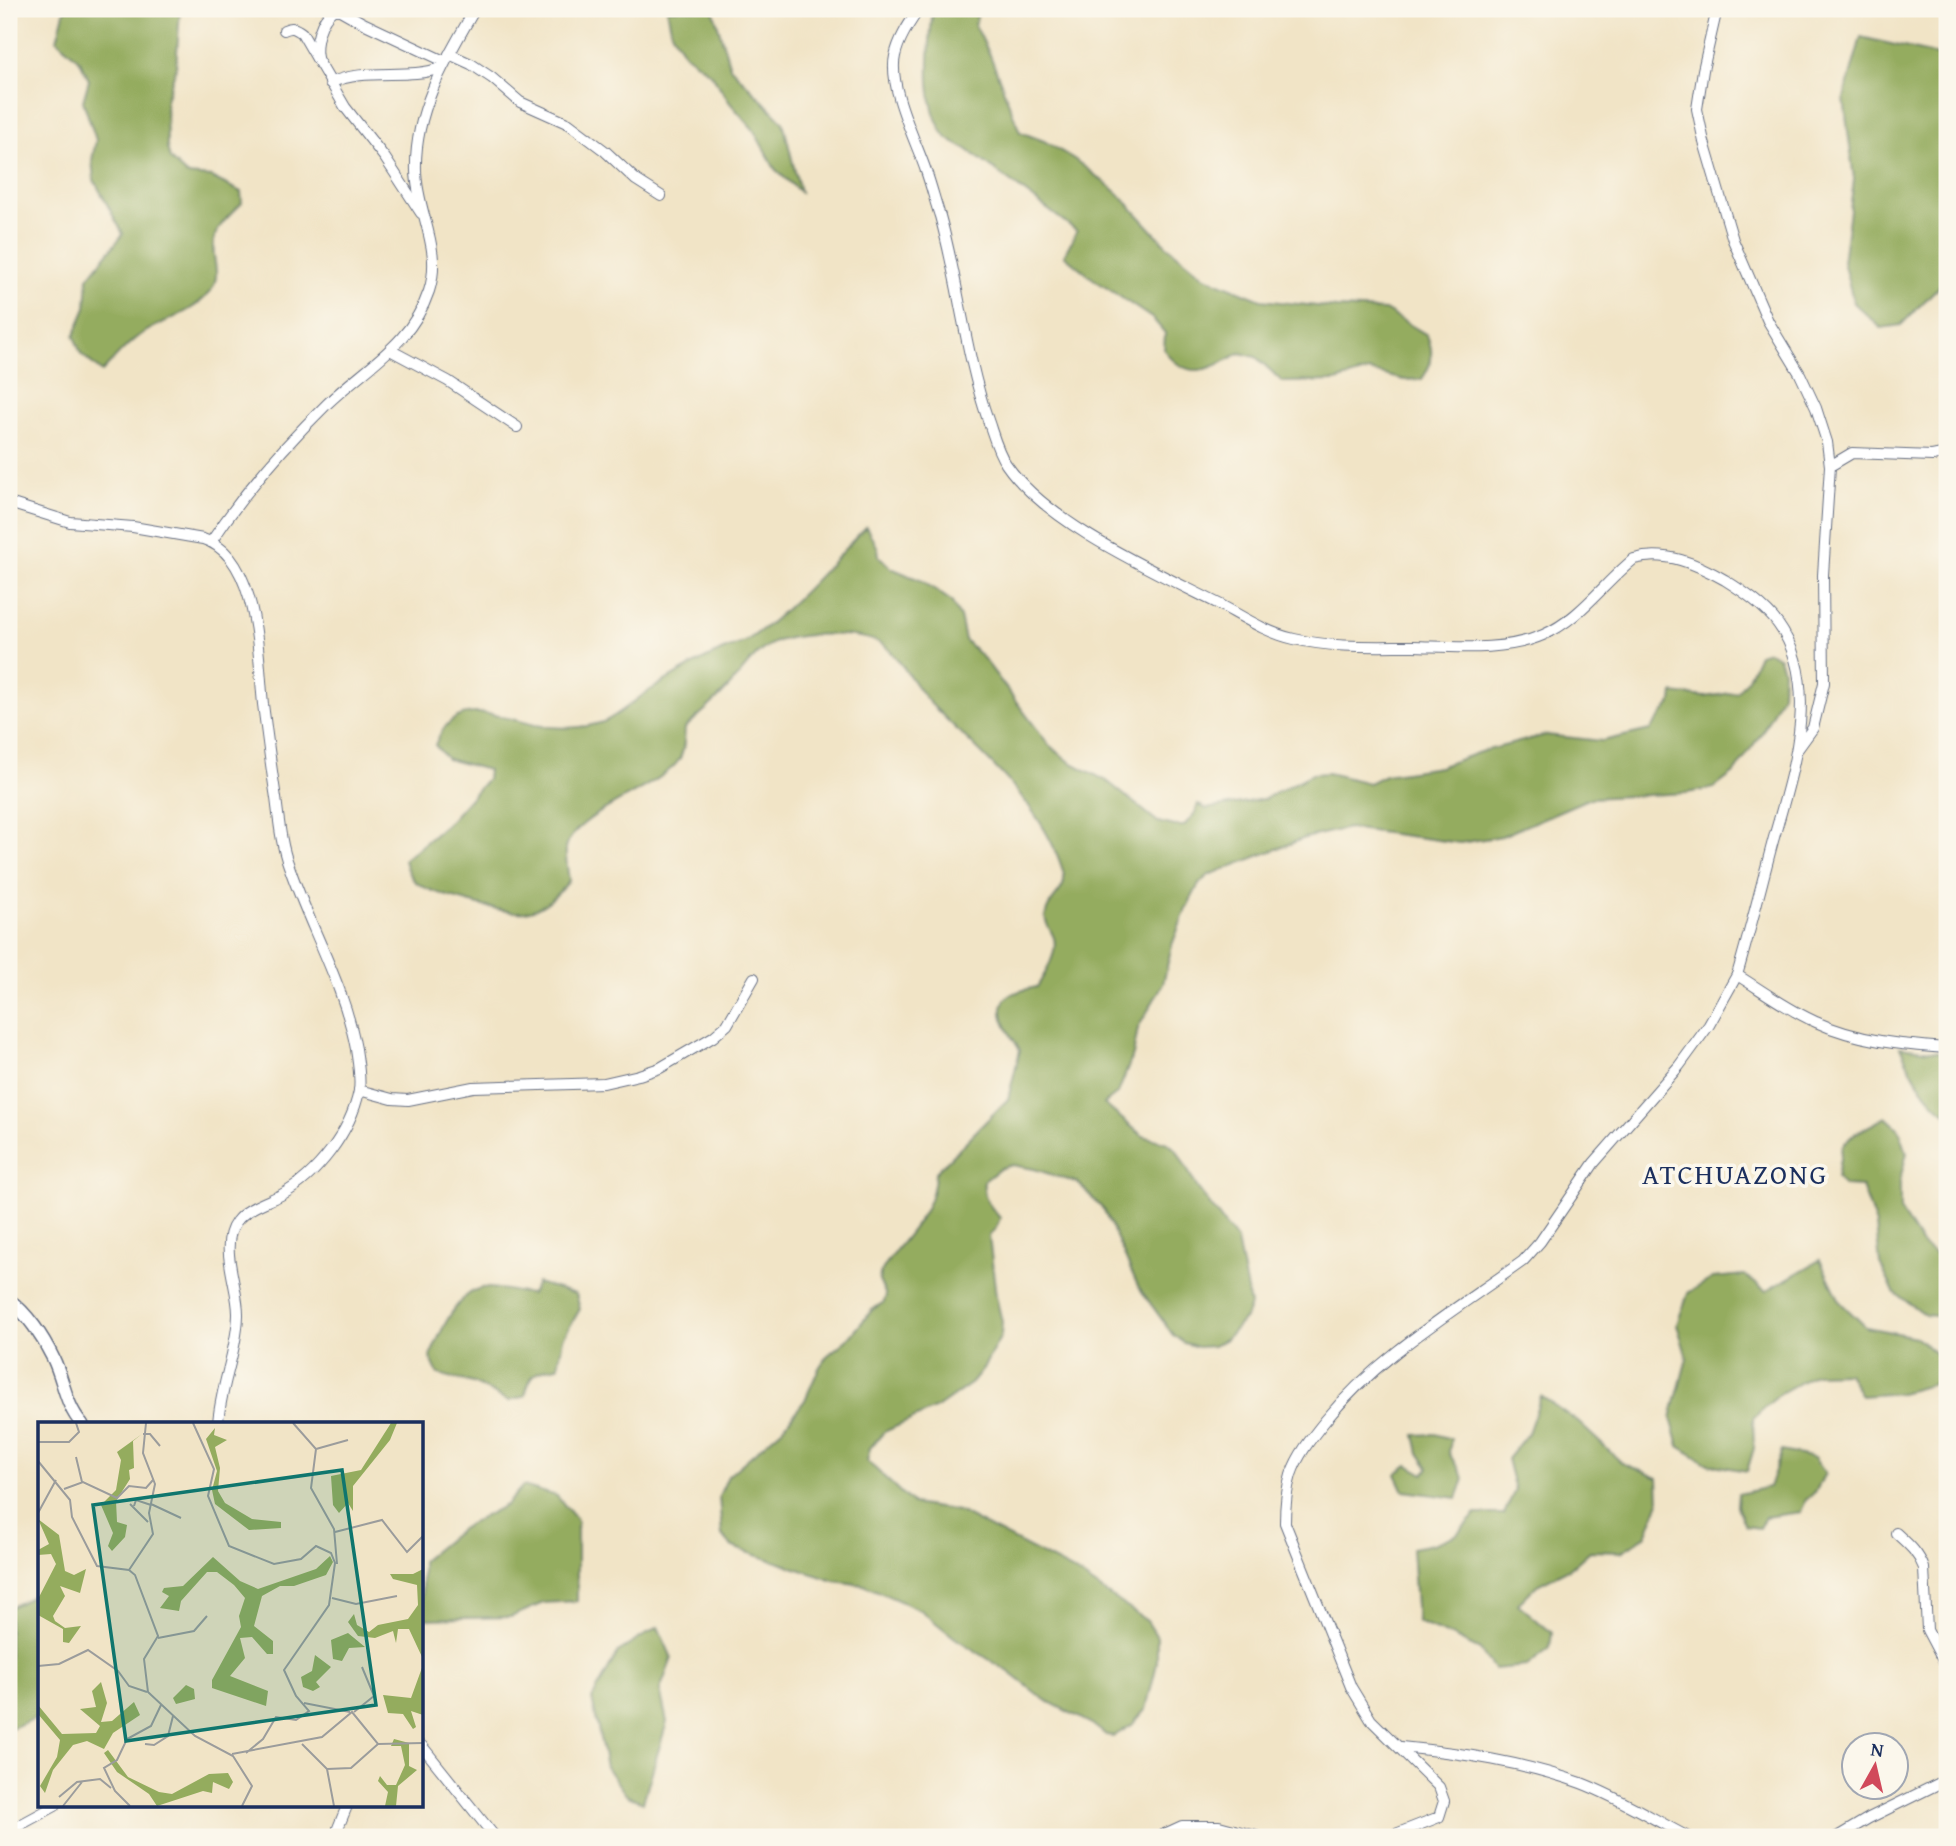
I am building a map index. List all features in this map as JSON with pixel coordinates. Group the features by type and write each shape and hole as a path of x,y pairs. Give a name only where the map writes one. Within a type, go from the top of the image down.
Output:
{"street":[{"path":"211,542 238,502 289,443 356,377 407,335 419,315 430,290 434,256 416,171 421,121 445,61 475,9"},
{"path":"919,9 902,36 894,60 896,82 950,250 981,401 995,442 1005,462 1022,484 1048,507 1151,571 1253,623 1291,639 1329,646 1488,647 1516,643 1563,626 1634,559 1650,554 1668,557 1691,564 1756,601 1778,624 1788,644 1800,684 1797,750 1737,975 1714,1017 1686,1056 1594,1163 1540,1242 1523,1261 1368,1374 1310,1440 1291,1474 1285,1502 1285,1523 1352,1687 1371,1720 1439,1787 1444,1801 1439,1817 1388,1837"},
{"path":"1717,9 1697,109 1704,142 1733,240 1768,321 1800,374 1816,408 1828,442 1830,466 1823,575 1824,683 1813,728 1797,750"},
{"path":"317,59 321,30 328,13 340,10 445,61 482,71 520,102 569,124 605,150 636,180 661,196"},
{"path":"284,30 295,28 302,33 345,107 385,158 411,200 424,215"},
{"path":"330,83 361,75 413,74 445,61"},
{"path":"390,351 448,381 517,427"},
{"path":"1830,466 1852,453 1932,456 1947,453"},
{"path":"9,503 70,522 188,535 211,542 233,562 245,585 257,633 269,751 284,850 344,1001 359,1065 359,1090 353,1111 341,1134 314,1168 284,1194 251,1209 236,1222 230,1238 230,1265 238,1315 218,1422"},
{"path":"1737,975 1815,1022 1854,1036 1915,1046 1947,1048"},
{"path":"359,1090 392,1099 408,1100 473,1087 604,1083 639,1075 660,1068 713,1037 727,1025 754,978"},
{"path":"9,1300 38,1332 53,1358 73,1414 80,1422"},
{"path":"1896,1533 1921,1559 1924,1568 1927,1630 1947,1668"},
{"path":"1401,1747 1453,1752 1545,1771 1583,1784 1688,1837"},
{"path":"424,1748 495,1837"},
{"path":"1837,1837 1947,1777"},
{"path":"9,1831 51,1808"},
{"path":"337,1837 346,1808"},
{"path":"1158,1837 1182,1826 1219,1826 1260,1837"}],"green space":[{"path":"65,9 180,9 176,68 166,100 167,147 170,159 187,175 211,177 241,192 242,203 223,222 215,236 213,250 216,279 209,293 184,313 136,338 102,372 81,354 74,336 86,308 88,278 123,234 94,180 92,160 96,140 83,101 89,80 80,61 57,40"},
{"path":"667,9 713,9 730,67 783,122 800,192 775,169 753,129 730,103 712,75 684,53 672,34"},
{"path":"936,9 979,9 975,25 990,55 1020,132 1044,141 1074,159 1117,192 1166,245 1205,277 1261,300 1385,310 1427,335 1431,358 1422,379 1404,380 1369,371 1336,381 1283,382 1256,357 1240,353 1209,368 1191,370 1182,367 1164,350 1165,333 1153,319 1092,278 1064,255 1077,231 965,148 946,137 938,124 930,95 932,17"},
{"path":"1861,37 1947,57 1947,278 1901,325 1881,328 1854,303 1843,262 1854,180 1844,98"},
{"path":"866,527 878,548 879,556 891,568 922,581 951,601 960,617 965,640 984,659 1049,745 1070,762 1107,781 1158,822 1175,826 1184,826 1195,813 1198,804 1206,809 1264,799 1312,774 1328,773 1369,783 1385,775 1439,767 1480,752 1546,735 1602,741 1650,730 1672,702 1673,693 1705,697 1737,692 1748,678 1759,654 1768,651 1779,658 1783,669 1782,694 1763,731 1734,773 1714,788 1687,793 1590,798 1502,836 1460,843 1348,828 1305,838 1209,875 1199,884 1172,945 1163,984 1138,1028 1133,1055 1118,1093 1104,1104 1143,1136 1168,1143 1177,1151 1197,1187 1237,1241 1250,1305 1245,1318 1226,1339 1213,1346 1198,1347 1184,1343 1173,1335 1138,1286 1104,1210 1078,1183 1012,1165 1001,1168 984,1181 986,1197 1000,1218 989,1236 1002,1322 1001,1336 972,1383 937,1408 884,1432 870,1448 867,1461 913,1504 958,1511 1072,1570 1147,1621 1157,1637 1157,1663 1146,1709 1132,1725 1114,1736 1106,1735 1092,1724 1045,1700 1009,1672 955,1638 920,1610 864,1585 834,1581 738,1549 731,1546 722,1535 719,1496 728,1476 783,1428 805,1400 827,1356 850,1337 872,1310 884,1302 886,1295 879,1281 880,1274 929,1203 935,1173 1008,1099 1020,1050 1004,1023 1002,1007 1010,995 1037,987 1047,970 1055,944 1045,916 1061,889 1064,878 1053,846 1040,822 1007,779 929,702 886,647 864,638 850,636 802,636 769,645 748,664 719,697 685,728 681,756 669,771 583,824 566,848 569,881 539,908 526,912 503,910 438,893 414,881 404,860 446,825 487,779 488,770 447,759 435,745 443,729 453,720 464,714 477,713 552,727 578,727 603,722 676,675 720,651 746,641 761,630 793,603"},
{"path":"1900,1047 1947,1053 1947,1114 1925,1092"},
{"path":"1886,1117 1899,1129 1907,1153 1900,1179 1900,1210 1922,1245 1947,1262 1947,1317 1925,1315 1894,1292 1880,1264 1876,1225 1862,1187 1844,1186 1837,1177 1842,1146 1854,1134"},
{"path":"1820,1260 1841,1303 1866,1327 1916,1337 1942,1359 1941,1382 1901,1393 1861,1396 1848,1373 1815,1374 1781,1393 1753,1418 1754,1448 1747,1471 1708,1464 1679,1446 1671,1418 1687,1358 1677,1324 1688,1293 1713,1278 1744,1275 1766,1291"},
{"path":"537,1283 576,1294 580,1309 563,1338 558,1367 539,1371 529,1382 525,1396 509,1401 473,1383 438,1374 430,1357 449,1317 463,1299 481,1288 531,1294"},
{"path":"1541,1396 1578,1422 1622,1463 1658,1478 1659,1501 1646,1536 1621,1552 1590,1551 1571,1568 1537,1585 1518,1604 1552,1633 1550,1648 1527,1666 1494,1669 1480,1650 1417,1622 1412,1548 1433,1544 1456,1535 1476,1514 1504,1514 1515,1490 1507,1459 1528,1433"},
{"path":"1435,1434 1451,1439 1449,1453 1464,1479 1457,1498 1404,1491 1396,1474 1408,1465 1424,1474 1429,1468 1419,1453 1415,1435"},
{"path":"1782,1451 1814,1458 1825,1473 1816,1491 1805,1501 1801,1512 1765,1517 1759,1528 1745,1526 1737,1506 1738,1494 1769,1487"},
{"path":"523,1486 557,1496 577,1520 577,1601 543,1603 511,1617 424,1619 424,1559 462,1528 506,1505"},
{"path":"38,1593 38,1717 9,1729 9,1608"},
{"path":"658,1627 672,1658 660,1690 667,1722 643,1802 627,1796 606,1767 592,1699 618,1652"}],"district":[{"name":"ATCHUAZONG","path":"1735,1173"}]}
